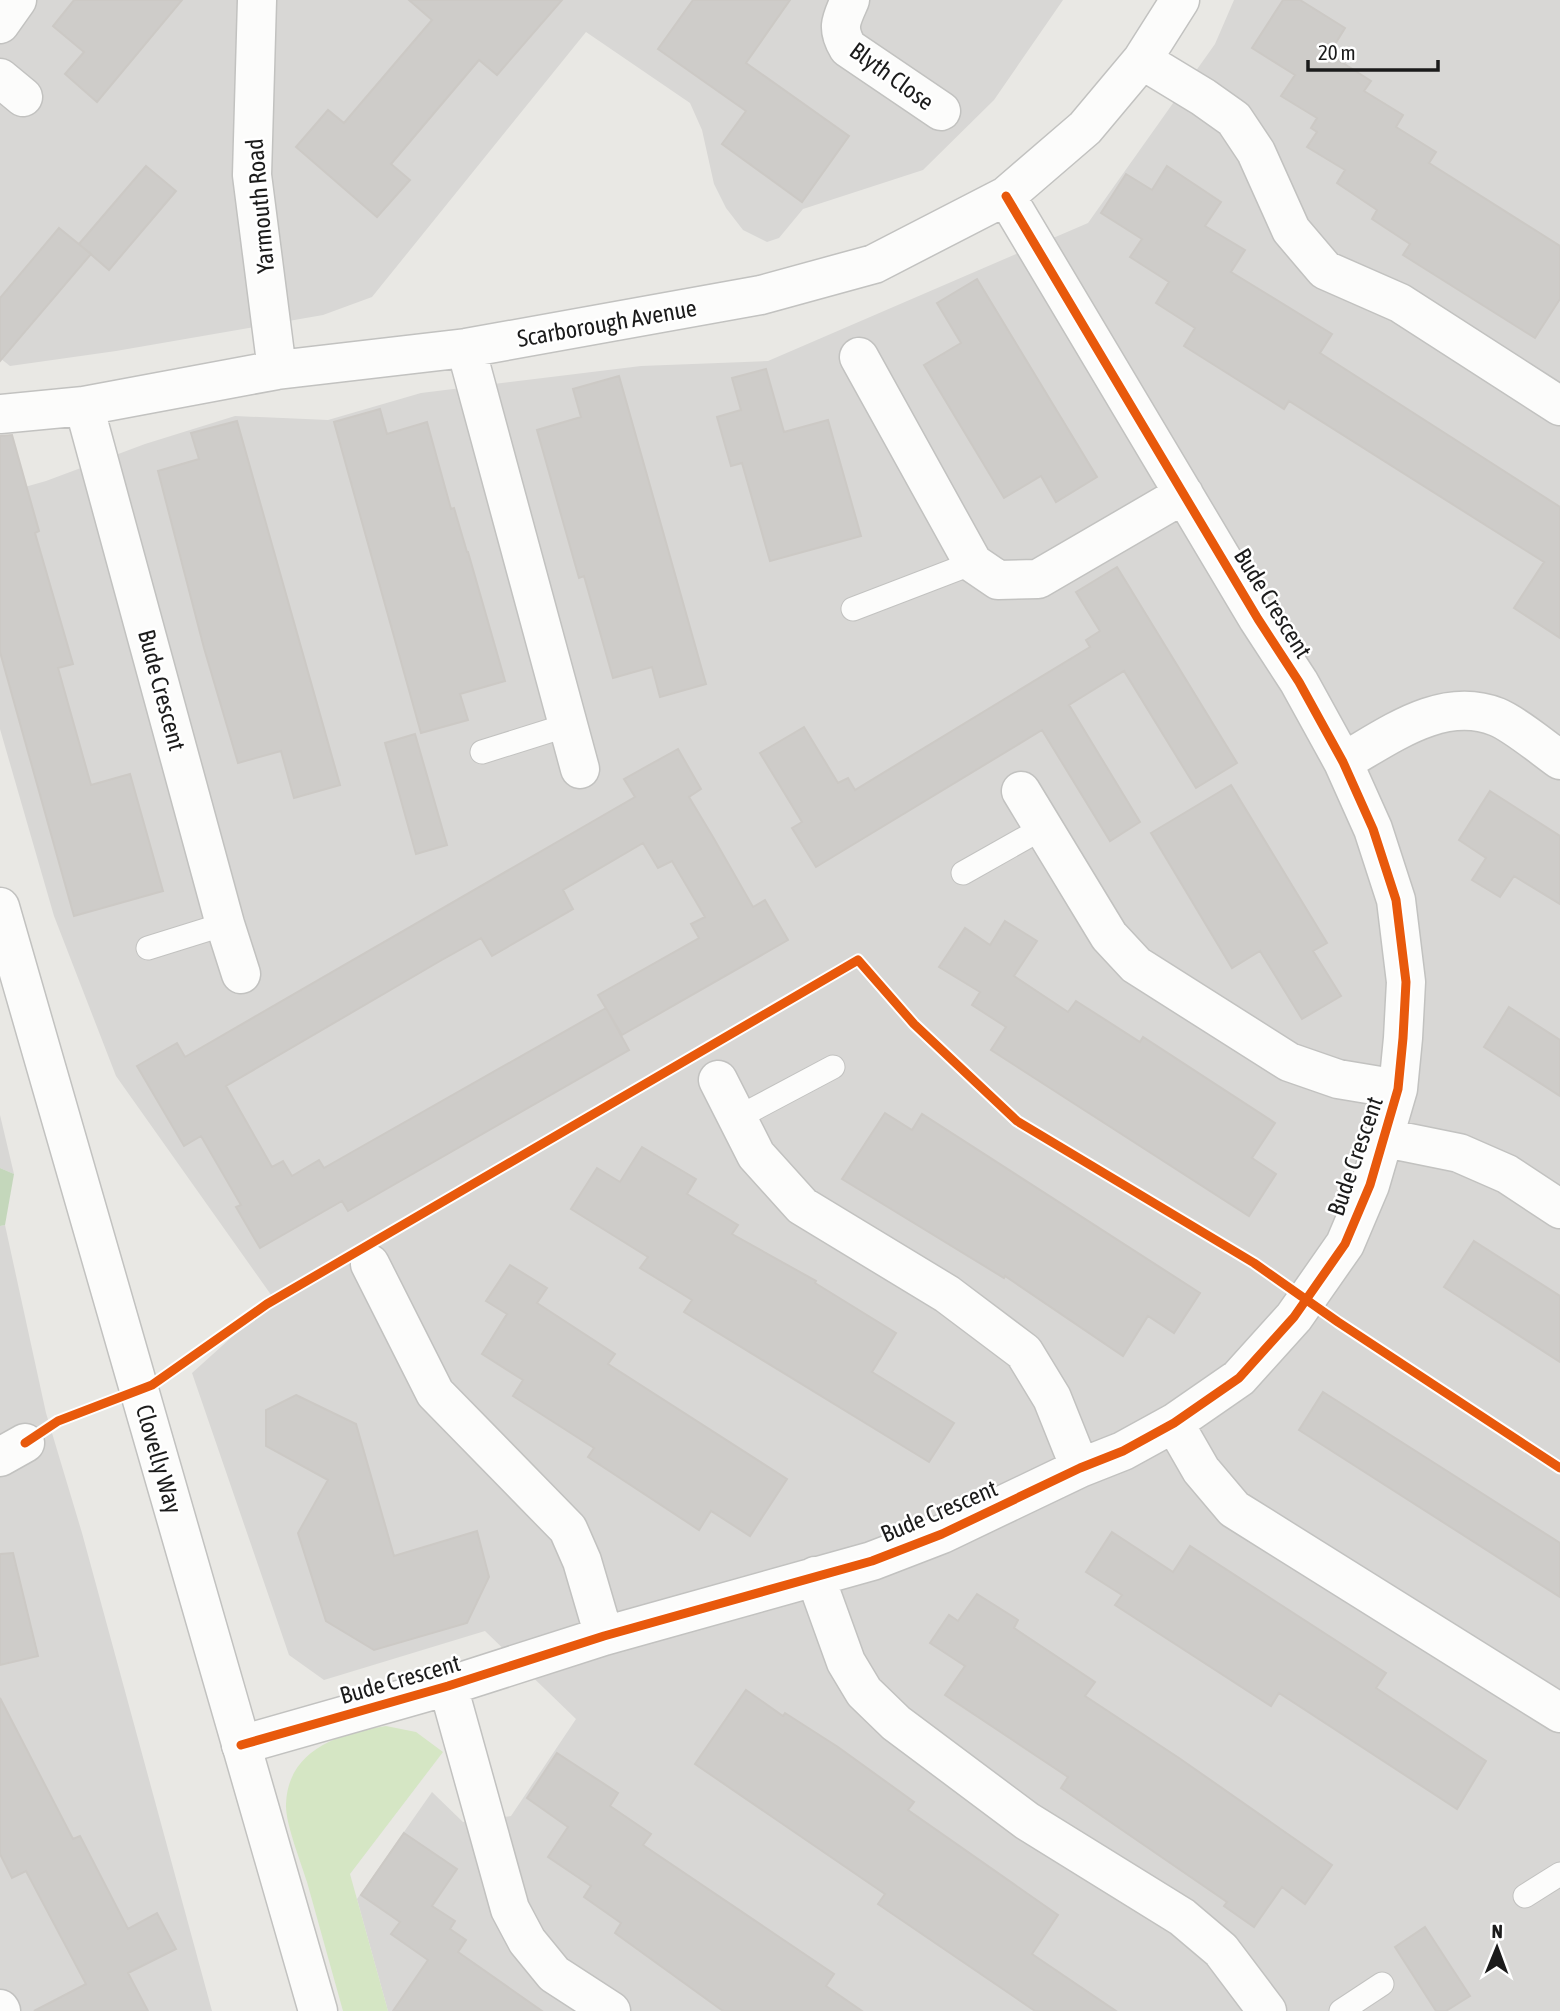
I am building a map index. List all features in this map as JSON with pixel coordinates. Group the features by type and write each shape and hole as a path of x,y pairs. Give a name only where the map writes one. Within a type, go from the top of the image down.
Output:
{"street":[{"path":"0,24 18,0"},
{"name":"Yarmouth Road","path":"257,0 252,175 277,370"},
{"name":"Blyth Close","path":"850,0 841,19 840,34 848,48 941,111"},
{"name":"Scarborough Avenue","path":"0,415 84,406 277,370 466,348 761,295 874,264 1006,196 1085,128 1142,60 1180,0"},
{"path":"1142,60 1203,96 1234,120 1256,152 1291,230 1325,270 1400,303 1560,405"},
{"name":"Bude Crescent","path":"241,1745 448,1686 604,1636 872,1561 942,1534 1080,1468 1123,1451 1174,1423 1239,1378 1294,1317 1345,1244 1370,1185 1398,1089 1406,982 1396,900 1373,829 1343,762 1299,682 1258,619 1006,196"},
{"path":"466,348 580,769"},
{"path":"859,357 973,563 998,580 1038,579 1184,494"},
{"name":"Bude Crescent","path":"84,406 225,924 242,974"},
{"path":"1343,762 1407,726 1444,711 1469,710 1498,718 1560,760"},
{"name":"Bude Crescent","path":"1021,792 1041,829 1109,936 1136,965 1289,1062 1338,1079 1398,1089"},
{"name":"Clovelly Way","path":"0,907 318,2011"},
{"path":"718,1080 756,1155 802,1206 947,1294 1024,1352 1052,1398 1080,1468"},
{"name":"Bude Crescent","path":"1385,1138 1458,1153 1507,1174 1560,1209"},
{"path":"370,1264 435,1393 568,1529 582,1561 604,1636"},
{"path":"1174,1423 1201,1470 1234,1509 1560,1713"},
{"path":"815,1576 846,1662 864,1692 896,1723 1027,1821 1182,1917 1221,1950 1268,2011"},
{"name":"Bude Crescent","path":"448,1686 510,1909 527,1941 554,1974 611,2011"}],"lane":[{"path":"853,609 973,563"},
{"path":"482,752 568,725"},
{"path":"963,873 1041,829"},
{"path":"148,948 225,924"},
{"path":"737,1118 833,1067"},
{"path":"1525,1896 1560,1874"},
{"path":"1341,2011 1382,1984"}],"shaded area":[{"path":"0,0 1063,0 994,100 923,170 803,209 779,238 767,242 743,230 726,208 714,184 702,130 690,103 586,32 372,297 323,315 116,351 10,366 0,358"},
{"path":"1234,0 1560,0 1560,2011 388,2011 357,1899 432,1792 463,1822 511,1816 576,1719 485,1631 324,1680 289,1655 192,1373 274,1299 116,1076 54,916 0,729 0,494 46,481 145,444 235,416 328,420 421,393 641,366 768,361 1088,223 1215,44"},
{"path":"0,1115 14,1174 0,1168"},
{"path":"5,1225 46,1413 82,1533 212,2011 0,2011 0,1226"}],"green space":[{"path":"0,1168 14,1174 5,1225 0,1226"},
{"path":"386,1726 416,1732 443,1752 350,1874 388,2011 343,2011 291,1832 286,1804 289,1785 306,1757 335,1739"}],"building":[{"path":"74,0 182,0 97,102 65,74 84,52 53,26"},
{"path":"409,0 562,0 497,75 479,60 391,164 410,180 377,217 296,147 328,110 344,123 432,20"},
{"path":"693,0 790,0 746,63 849,136 802,202 722,144 746,111 658,49"},
{"path":"1283,0 1300,0 1345,28 1329,54 1371,81 1364,91 1403,115 1396,127 1436,152 1429,163 1560,246 1560,299 1535,338 1403,255 1410,244 1372,219 1377,210 1337,183 1345,170 1307,147 1317,132 1311,128 1317,118 1281,96 1295,75 1252,48"},
{"path":"146,166 176,191 109,270 79,244"},
{"path":"1167,166 1221,202 1205,226 1245,250 1231,272 1332,334 1320,353 1560,507 1560,638 1514,608 1544,562 1289,401 1284,409 1184,346 1195,328 1156,303 1169,282 1130,257 1142,239 1101,213 1126,174 1152,190"},
{"path":"59,228 91,254 0,361 0,298"},
{"path":"977,279 1097,477 1056,502 1041,476 1004,498 924,365 961,343 937,303"},
{"path":"766,369 784,432 828,420 861,536 770,561 742,463 731,466 717,417 741,410 732,378"},
{"path":"619,376 706,684 660,697 652,667 613,678 584,576 579,578 537,430 581,417 573,389"},
{"path":"380,409 387,434 427,422 451,509 454,508 468,552 505,681 460,694 468,720 421,733 334,422"},
{"path":"237,421 340,785 294,798 281,751 238,763 204,648 158,471 199,459 191,433"},
{"path":"12,435 39,531 35,533 73,664 58,668 91,785 130,774 163,891 74,916 0,652 0,436"},
{"path":"1117,567 1237,763 1196,788 1124,671 1069,705 1140,822 1110,841 1042,730 816,867 792,828 802,822 760,753 804,727 838,783 848,778 855,790 1090,647 1086,640 1100,631 1076,592"},
{"path":"415,734 447,845 416,854 385,743"},
{"path":"678,749 701,789 689,797 753,907 765,900 788,940 622,1035 608,1012 629,1050 348,1211 342,1201 260,1248 236,1207 241,1205 201,1136 184,1146 137,1066 177,1043 185,1057 635,797 624,779","holes":["643,843 658,868 672,861 705,917 691,924 699,938 598,995 606,1008 324,1168 319,1160 292,1176 283,1161 272,1167 226,1086 481,938 492,956 573,909 563,890"]},
{"path":"1231,785 1327,943 1313,951 1341,996 1302,1019 1260,951 1232,968 1151,833"},
{"path":"1490,791 1560,836 1560,904 1514,876 1500,897 1472,880 1486,858 1459,840"},
{"path":"1005,921 1037,941 1014,976 1068,1012 1076,1001 1140,1042 1143,1037 1275,1123 1252,1158 1276,1174 1249,1216 991,1050 1006,1027 972,1005 980,992 939,967 965,928 990,945"},
{"path":"1509,1007 1560,1040 1560,1096 1484,1047"},
{"path":"885,1113 912,1130 922,1114 1200,1293 1174,1333 1148,1316 1123,1356 1005,1276 1004,1278 842,1179"},
{"path":"642,1147 696,1179 687,1194 738,1225 732,1234 816,1281 815,1283 896,1333 872,1372 954,1423 929,1462 684,1312 692,1300 640,1268 648,1257 571,1209 597,1168 620,1182"},
{"path":"1474,1241 1560,1296 1560,1362 1444,1287"},
{"path":"510,1265 547,1288 537,1303 615,1354 608,1364 787,1479 750,1536 711,1511 699,1530 588,1457 594,1448 513,1396 523,1380 482,1354 507,1314 486,1301"},
{"path":"1323,1392 1560,1543 1560,1597 1299,1430"},
{"path":"296,1395 356,1424 394,1556 477,1531 489,1577 467,1623 374,1650 326,1621 298,1533 328,1480 266,1446 266,1410"},
{"path":"1112,1532 1173,1572 1190,1546 1386,1673 1376,1688 1486,1761 1457,1809 1279,1693 1271,1706 1115,1605 1122,1595 1086,1572"},
{"path":"13,1553 38,1656 0,1665 0,1554"},
{"path":"977,1594 1018,1620 1014,1628 1095,1682 1085,1696 1332,1865 1305,1904 1282,1887 1254,1927 1224,1906 1227,1902 1061,1788 1068,1777 945,1695 965,1666 930,1643 949,1615 958,1621"},
{"path":"746,1690 783,1716 785,1713 838,1747 914,1802 908,1810 1058,1915 1032,1954 1116,2011 1035,2011 878,1904 885,1894 695,1764"},
{"path":"0,1698 73,1839 80,1836 128,1929 157,1913 176,1949 128,1973 148,2011 34,2011 86,1984 26,1871 12,1878 0,1854"},
{"path":"557,1753 618,1793 610,1806 651,1834 643,1845 834,1974 826,1986 862,2011 723,2011 615,1933 621,1923 584,1897 591,1886 548,1857 568,1827 527,1798"},
{"path":"404,1833 457,1869 432,1906 455,1921 450,1929 466,1940 458,1952 542,2011 393,2011 428,1960 391,1934 400,1922 361,1895"},
{"path":"1425,1927 1470,1996 1446,2011 1436,2011 1395,1947"}],"cycle path":[{"path":"241,1745 448,1686 604,1636 872,1561 942,1534 1080,1468 1123,1451 1174,1423 1239,1378 1294,1317 1345,1244 1370,1185 1398,1089 1406,982 1396,900 1373,829 1343,762 1299,682 1258,619 1006,196"},
{"path":"25,1443 58,1421 152,1385 267,1304 858,960 914,1024 1017,1121 1254,1263 1338,1322 1560,1468"}]}
